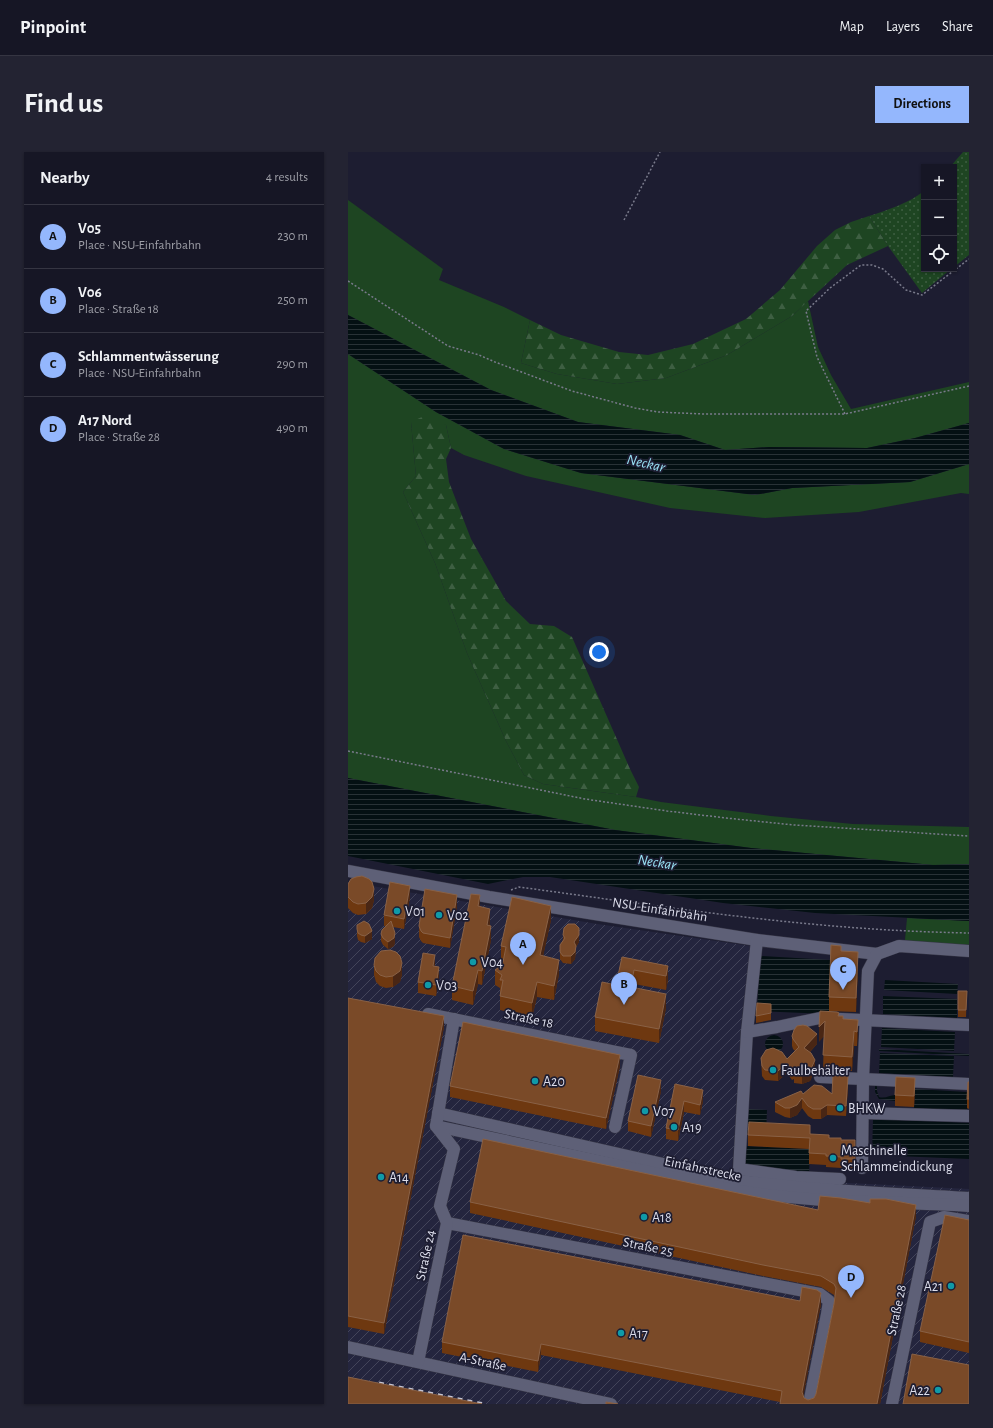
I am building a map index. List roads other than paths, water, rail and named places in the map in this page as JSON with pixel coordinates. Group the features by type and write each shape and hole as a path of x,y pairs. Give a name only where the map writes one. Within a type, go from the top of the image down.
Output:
{"street":[{"name":"NSU-Einfahrbahn","path":"348,871 489,897 757,940 877,954 899,946 969,951"},
{"path":"757,940 747,1032 739,1169 796,1177 840,1179"},
{"path":"862,1168 863,1079 868,971 877,954"},
{"name":"Straße 18","path":"416,1011 631,1055 615,1127"},
{"path":"747,1032 820,1018 969,1025"},
{"path":"436,1126 454,1019"},
{"path":"820,1077 969,1084"},
{"name":"Einfahrstrecke","path":"438,1113 734,1180 776,1186 827,1190 969,1198"},
{"path":"862,1113 969,1116"},
{"name":"Einfahrstrecke","path":"436,1126 747,1192 775,1196 840,1201 925,1203 969,1206"},
{"name":"Straße 24","path":"418,1362 447,1223 440,1206 454,1149 436,1126"},
{"name":"Straße 28","path":"892,1404 930,1222 944,1216 969,1221"},
{"name":"Straße 25","path":"447,1223 820,1294 829,1301 828,1314 809,1404"},
{"name":"A-Straße","path":"348,1347 606,1404"},
{"path":"902,1352 917,1355"}],"water":[{"name":"Neckar","path":"348,315 491,390 578,422 680,435 725,450 769,447 867,448 915,438 969,423 969,464 910,482 792,488 755,495 581,473 504,449 436,412 348,354"},
{"name":"Neckar","path":"348,778 615,830 751,848 933,865 969,864 969,921 815,913 723,903 550,877 523,877 488,884 348,856"},
{"path":"760,956 831,960 829,1014 757,1011"},
{"path":"885,980 958,984 957,994 884,990"},
{"path":"883,996 957,999 957,1018 883,1014"},
{"path":"882,1028 955,1032 954,1051 881,1047"},
{"path":"774,1035 780,1038 783,1044 780,1050 774,1053 768,1050 765,1044 768,1038"},
{"path":"879,1049 969,1054 969,1056 879,1051"},
{"path":"880,1053 954,1056 953,1077 879,1073"},
{"path":"875,1084 877,1085 879,1097 883,1098 895,1095 895,1101 879,1099 875,1092"},
{"path":"915,1089 968,1092 967,1112 914,1108"},
{"path":"747,1109 767,1110 766,1134 745,1133"},
{"path":"873,1119 969,1123 969,1159 872,1155"},
{"path":"745,1146 810,1149 809,1174 744,1164"}],"railway":[{"path":"379,1383 484,1404"}],"place":[{"name":"V01","path":"397,911"},
{"name":"V02","path":"439,915"},
{"name":"V04","path":"473,962"},
{"name":"V05","path":"523,965"},
{"name":"V03","path":"428,985"},
{"name":"Schlammentwässerung","path":"843,990"},
{"name":"V06","path":"624,1005"},
{"name":"Faulbehälter","path":"773,1070"},
{"name":"A20","path":"535,1081"},
{"name":"BHKW","path":"840,1108"},
{"name":"V07","path":"645,1111"},
{"name":"A19","path":"674,1127"},
{"name":"Maschinelle Schlammeindickung","path":"833,1158"},
{"name":"A14","path":"381,1177"},
{"name":"A18","path":"644,1217"},
{"name":"A21","path":"951,1286"},
{"name":"A17 Nord","path":"851,1298"},
{"name":"A17","path":"621,1333"},
{"name":"A22","path":"938,1390"}]}
